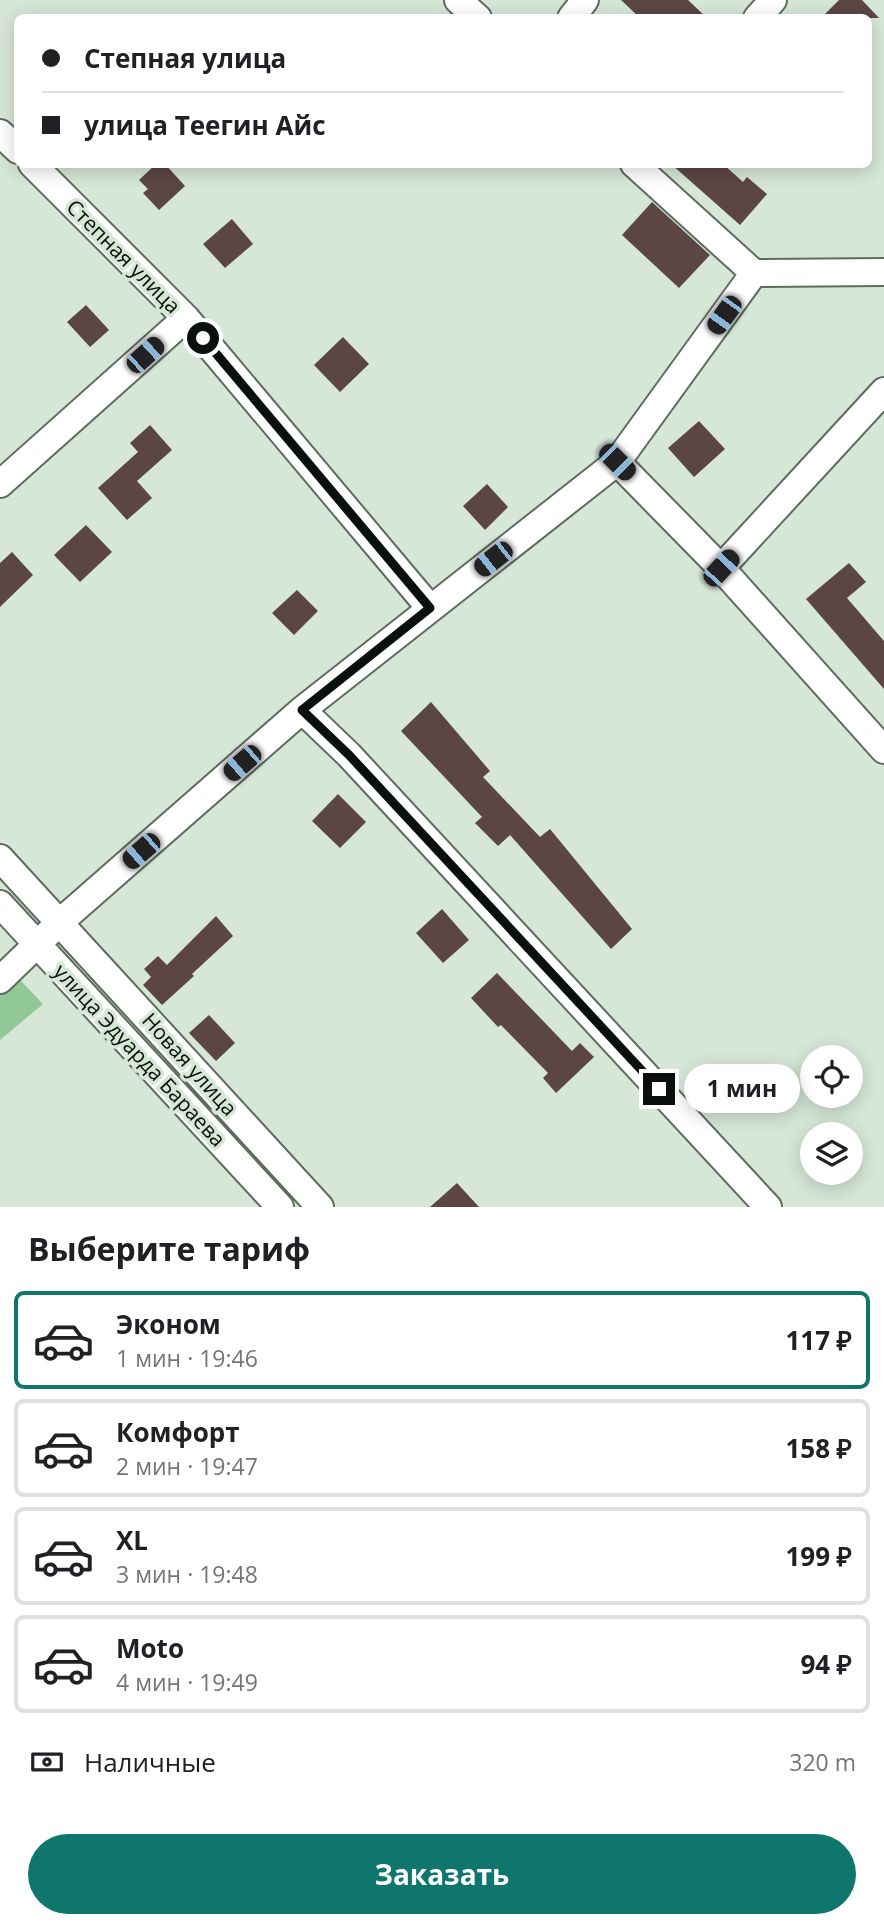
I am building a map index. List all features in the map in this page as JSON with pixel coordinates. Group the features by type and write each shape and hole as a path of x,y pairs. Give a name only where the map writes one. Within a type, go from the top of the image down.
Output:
{"street":[{"path":"458,0 474,14"},
{"path":"574,14 585,0"},
{"path":"761,14 773,0"},
{"path":"0,133 14,146"},
{"name":"Степная улица","path":"36,168 186,317 430,608"},
{"path":"638,168 754,273 884,272"},
{"path":"0,980 60,922 302,710 617,462 754,273"},
{"path":"0,484 186,317"},
{"path":"721,568 884,391"},
{"path":"617,462 721,568 884,750"},
{"path":"302,710 349,755 768,1207"},
{"path":"0,858 60,922"},
{"name":"улица Эдуарда Бараева","path":"0,904 280,1207"},
{"name":"Новая улица","path":"60,922 320,1207"}],"green space":[{"path":"0,959 43,1004 0,1040"}],"building":[{"path":"621,0 688,0 703,14 636,14"},
{"path":"839,0 862,0 879,18 872,18 872,14 825,14"},
{"path":"152,168 169,168 185,186 159,210 143,193 148,189 139,180"},
{"path":"676,168 727,168 743,182 747,177 767,194 740,225"},
{"path":"652,202 710,255 679,288 622,235"},
{"path":"232,219 253,244 225,268 203,244"},
{"path":"86,305 109,330 90,347 67,322"},
{"path":"343,337 369,364 340,392 314,365"},
{"path":"699,421 725,449 694,477 668,448"},
{"path":"150,425 172,450 137,481 152,498 127,520 98,488 138,452 130,443"},
{"path":"487,484 508,507 485,530 463,506"},
{"path":"86,525 112,552 80,582 54,555"},
{"path":"12,552 33,575 0,607 0,563"},
{"path":"849,563 866,582 847,598 884,641 884,689 806,599"},
{"path":"297,590 318,611 294,635 272,613"},
{"path":"431,702 490,771 483,777 540,837 550,829 632,929 611,949 510,835 498,846 475,823 482,817 401,731"},
{"path":"338,794 366,822 340,848 312,821"},
{"path":"442,909 469,940 443,963 416,933"},
{"path":"216,916 233,936 162,1005 143,985 151,977 144,969 158,956 167,965"},
{"path":"497,973 572,1051 580,1043 594,1057 556,1093 543,1078 548,1073 471,998"},
{"path":"209,1015 235,1043 216,1061 189,1033"},
{"path":"457,1183 479,1207 430,1207"}],"route":[{"path":"203,338 430,608 302,710 349,755 659,1089"}]}
